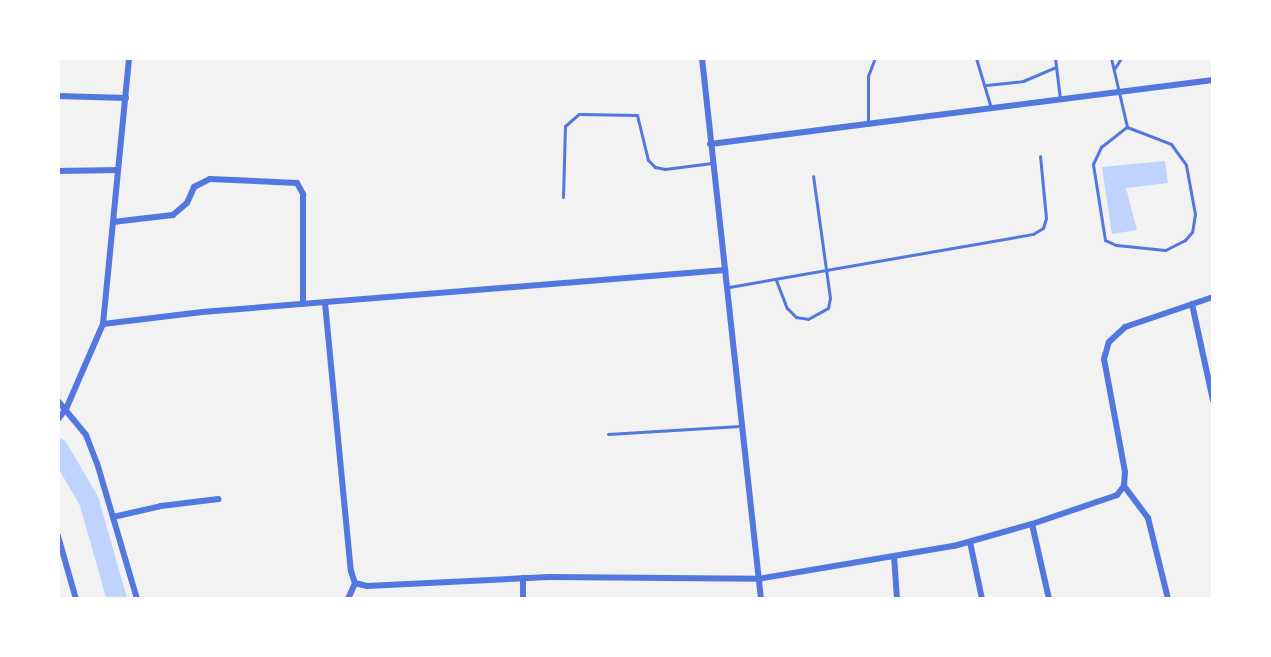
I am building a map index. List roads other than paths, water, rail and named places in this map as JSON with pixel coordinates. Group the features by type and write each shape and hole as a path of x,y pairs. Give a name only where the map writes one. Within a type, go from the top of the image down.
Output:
{"street":[{"path":"62,414 103,324 129,58"},
{"path":"702,58 761,599"},
{"path":"710,144 1213,80"},
{"path":"58,96 126,98"},
{"path":"58,171 118,170"},
{"path":"113,222 173,215 187,203 194,187 210,179 297,183 303,194 303,304"},
{"path":"103,324 303,304 725,270"},
{"path":"355,583 367,586 523,578 758,579 970,542 1032,524 1117,495 1124,486 1125,472 1104,359 1109,342 1125,327 1213,297"},
{"path":"325,303 330,382 355,583 348,599"},
{"path":"1192,304 1213,400"},
{"path":"58,401 62,414 86,435 137,599"},
{"path":"1124,486 1148,518 1168,599"},
{"path":"113,517 161,506 219,499"},
{"path":"1032,524 1049,599"},
{"path":"58,536 76,599"},
{"path":"970,542 982,599"},
{"path":"894,556 897,599"},
{"path":"523,578 523,599"}],"lane":[{"path":"868,124 868,76 875,58"},
{"path":"976,58 991,109"},
{"path":"1055,58 1060,101"},
{"path":"1111,58 1127,127"},
{"path":"1115,68 1121,58"},
{"path":"986,85 1023,81 1056,67"},
{"path":"563,197 565,126 579,114 637,115 648,160 655,167 665,169 712,163"},
{"path":"1127,127 1171,144 1186,165 1195,214 1192,232 1185,240 1165,250 1116,245 1105,240 1093,164 1101,147 1127,127"},
{"path":"727,288 1033,234 1043,228 1046,218 1040,156"},
{"path":"776,280 787,308 796,317 808,319 828,308 813,176"},
{"path":"608,434 742,426"}],"water":[{"path":"1165,161 1168,183 1126,188 1137,230 1112,234 1102,167"}],"waterway":[{"path":"58,448 89,501 117,599"}]}
